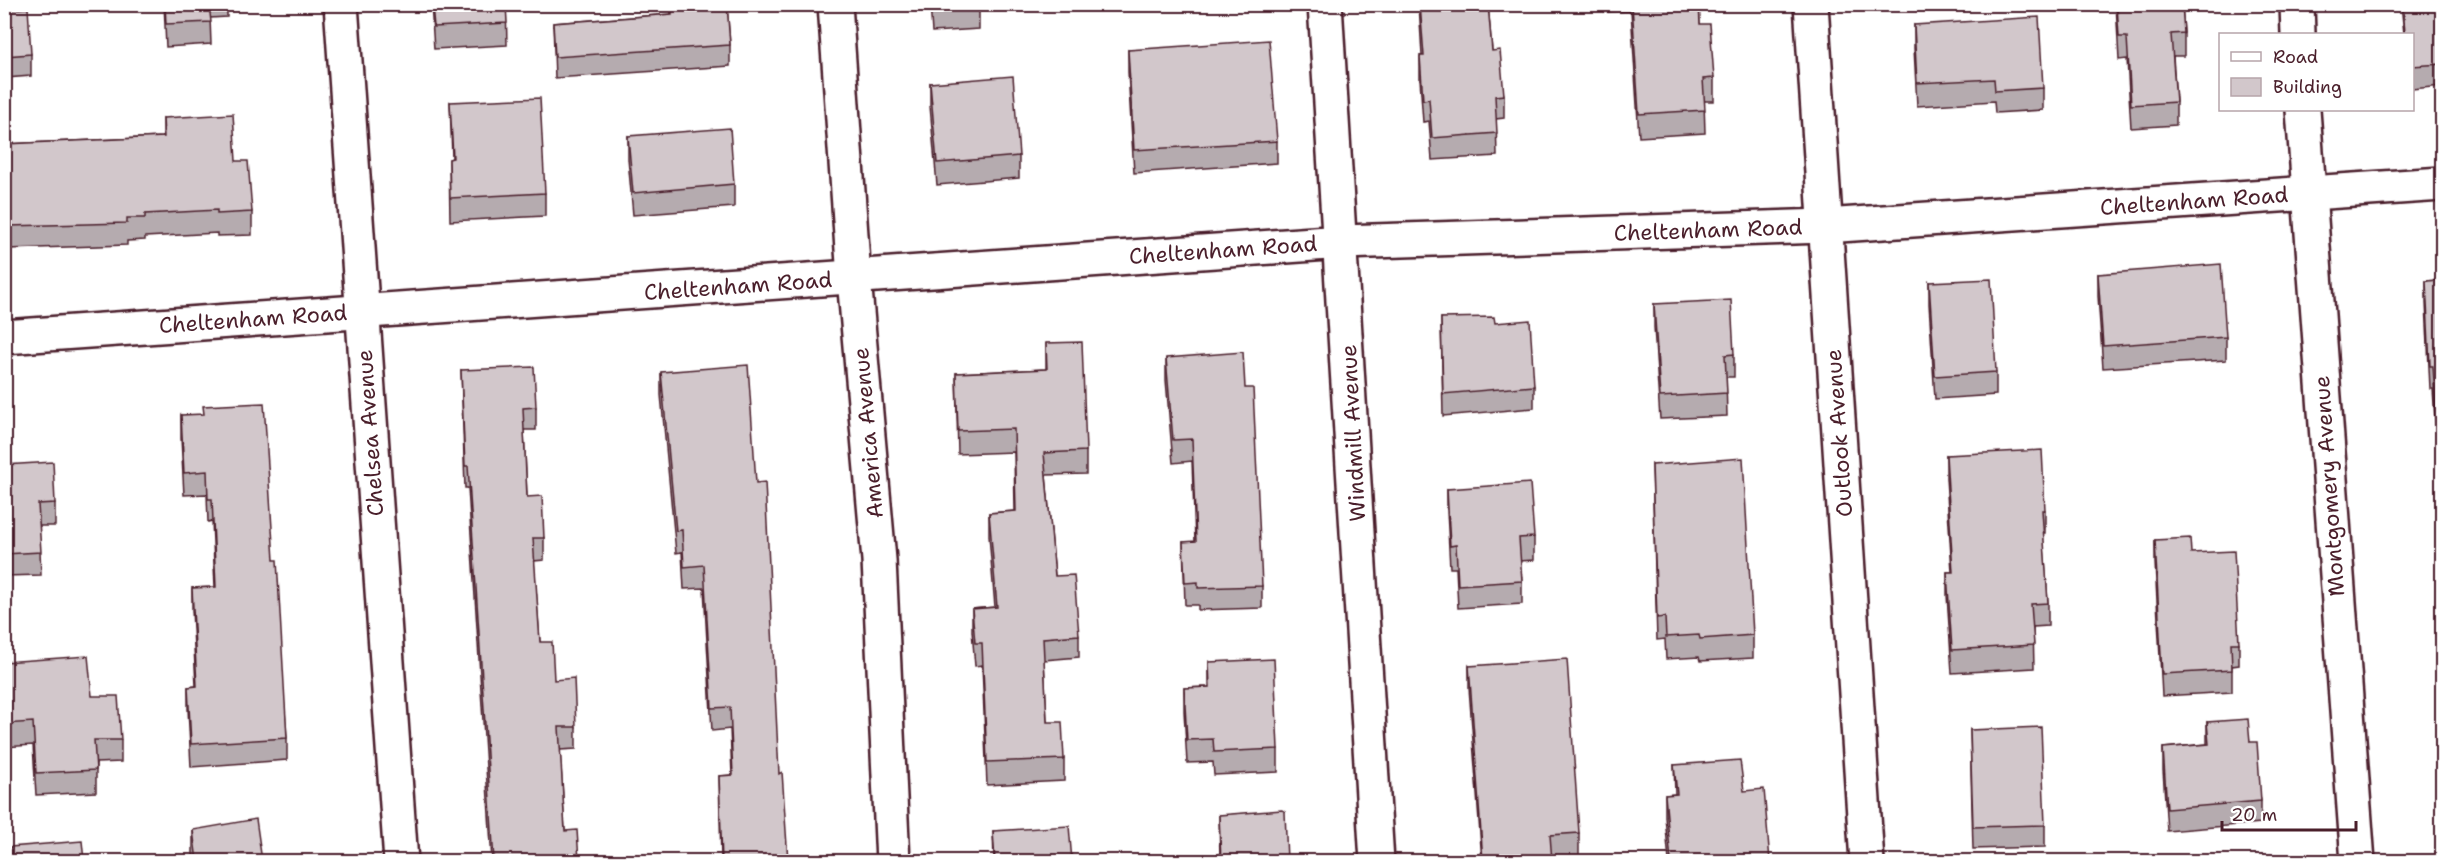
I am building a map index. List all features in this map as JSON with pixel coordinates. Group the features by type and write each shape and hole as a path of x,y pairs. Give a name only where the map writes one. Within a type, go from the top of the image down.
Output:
{"street":[{"name":"Chelsea Avenue","path":"341,4 401,861"},
{"name":"America Avenue","path":"835,4 854,278 879,560 893,861"},
{"name":"Windmill Avenue","path":"1325,4 1342,242 1377,861"},
{"name":"Outlook Avenue","path":"1811,4 1867,861"},
{"path":"2297,4 2298,33"},
{"name":"Montgomery Avenue","path":"2303,111 2358,861"},
{"name":"Cheltenham Road","path":"4,337 1342,242 1825,226 2442,184"}],"building":[{"path":"4,4 11,4 11,9 28,8 31,54 5,56 6,67 4,67"},
{"path":"165,4 209,4 211,22 166,24"},
{"path":"432,4 506,4 507,23 434,27"},
{"path":"672,4 727,4 730,45 555,57 553,23 672,14"},
{"path":"931,4 979,4 979,7 932,9"},
{"path":"1420,4 1488,4 1492,51 1500,50 1504,95 1495,96 1497,133 1432,138 1429,99 1423,100 1420,56 1424,56"},
{"path":"1632,4 1699,4 1700,24 1710,24 1714,78 1703,79 1705,110 1639,114"},
{"path":"2117,4 2182,4 2184,33 2171,34 2176,102 2131,105 2127,37 2119,37"},
{"path":"2403,4 2442,4 2442,64 2414,66 2414,33 2405,33"},
{"path":"2039,17 2043,88 1995,91 1994,79 1917,83 1914,25"},
{"path":"1269,40 1277,141 1134,150 1128,50"},
{"path":"1013,76 1019,156 937,163 930,83"},
{"path":"540,98 545,193 450,198 449,159 453,158 450,102"},
{"path":"233,114 236,161 248,161 252,212 217,214 217,210 145,214 145,218 127,218 127,223 8,226 8,230 4,230 4,144 164,137 163,118"},
{"path":"730,128 734,184 633,193 628,136"},
{"path":"2442,246 2442,505 2433,366 2430,366 2426,281 2441,280 2440,247"},
{"path":"2221,264 2226,337 2103,346 2098,274"},
{"path":"1991,279 1996,372 1935,376 1929,282"},
{"path":"1731,300 1734,354 1725,355 1727,393 1660,397 1654,304"},
{"path":"1494,317 1495,323 1530,320 1534,386 1443,394 1441,318"},
{"path":"1082,342 1086,451 1044,453 1055,576 1074,575 1079,635 1043,638 1047,722 1062,722 1064,759 987,762 982,643 975,643 972,609 997,607 989,513 1016,511 1014,429 958,431 956,373 1047,369 1046,343"},
{"path":"1243,352 1245,388 1253,388 1262,586 1198,588 1198,582 1185,583 1183,542 1196,541 1192,439 1173,440 1166,358"},
{"path":"748,365 756,483 765,482 779,774 782,772 788,861 722,861 719,776 733,775 730,707 712,708 704,565 684,567 682,530 676,531 661,372"},
{"path":"534,367 536,407 523,408 527,497 542,496 544,538 533,538 540,642 552,642 554,680 574,678 576,727 559,727 565,831 577,830 579,861 494,861 468,466 465,466 461,370"},
{"path":"264,403 274,560 277,560 287,738 191,744 188,687 197,686 192,588 216,587 212,499 208,499 207,471 184,473 181,415 204,414 203,406"},
{"path":"2042,450 2045,510 2042,510 2048,603 2031,604 2034,645 1952,650 1947,572 1953,572 1946,455"},
{"path":"1743,458 1753,635 1700,639 1699,635 1666,637 1665,617 1657,618 1652,465"},
{"path":"53,462 55,503 38,504 41,552 4,554 4,465"},
{"path":"1530,483 1534,537 1519,538 1522,581 1458,585 1456,545 1450,546 1447,489"},
{"path":"2190,538 2191,553 2234,551 2239,643 2231,643 2232,670 2162,674 2155,540"},
{"path":"88,656 92,696 118,696 121,740 94,740 96,770 36,773 33,722 4,724 4,662"},
{"path":"1274,659 1278,749 1214,752 1213,739 1187,740 1184,688 1210,687 1209,662"},
{"path":"1567,659 1579,833 1550,835 1552,861 1483,861 1469,666"},
{"path":"2248,719 2250,742 2257,742 2261,801 2167,809 2163,748 2209,744 2207,722"},
{"path":"2041,727 2045,825 1973,827 1970,730"},
{"path":"1740,760 1744,791 1764,789 1770,861 1671,861 1665,795 1677,794 1674,765"},
{"path":"1282,810 1285,812 1287,861 1221,861 1219,815"},
{"path":"256,819 262,861 197,861 193,830"},
{"path":"1069,826 1072,861 995,861 993,831"},
{"path":"82,841 84,861 11,861 10,847"}]}
